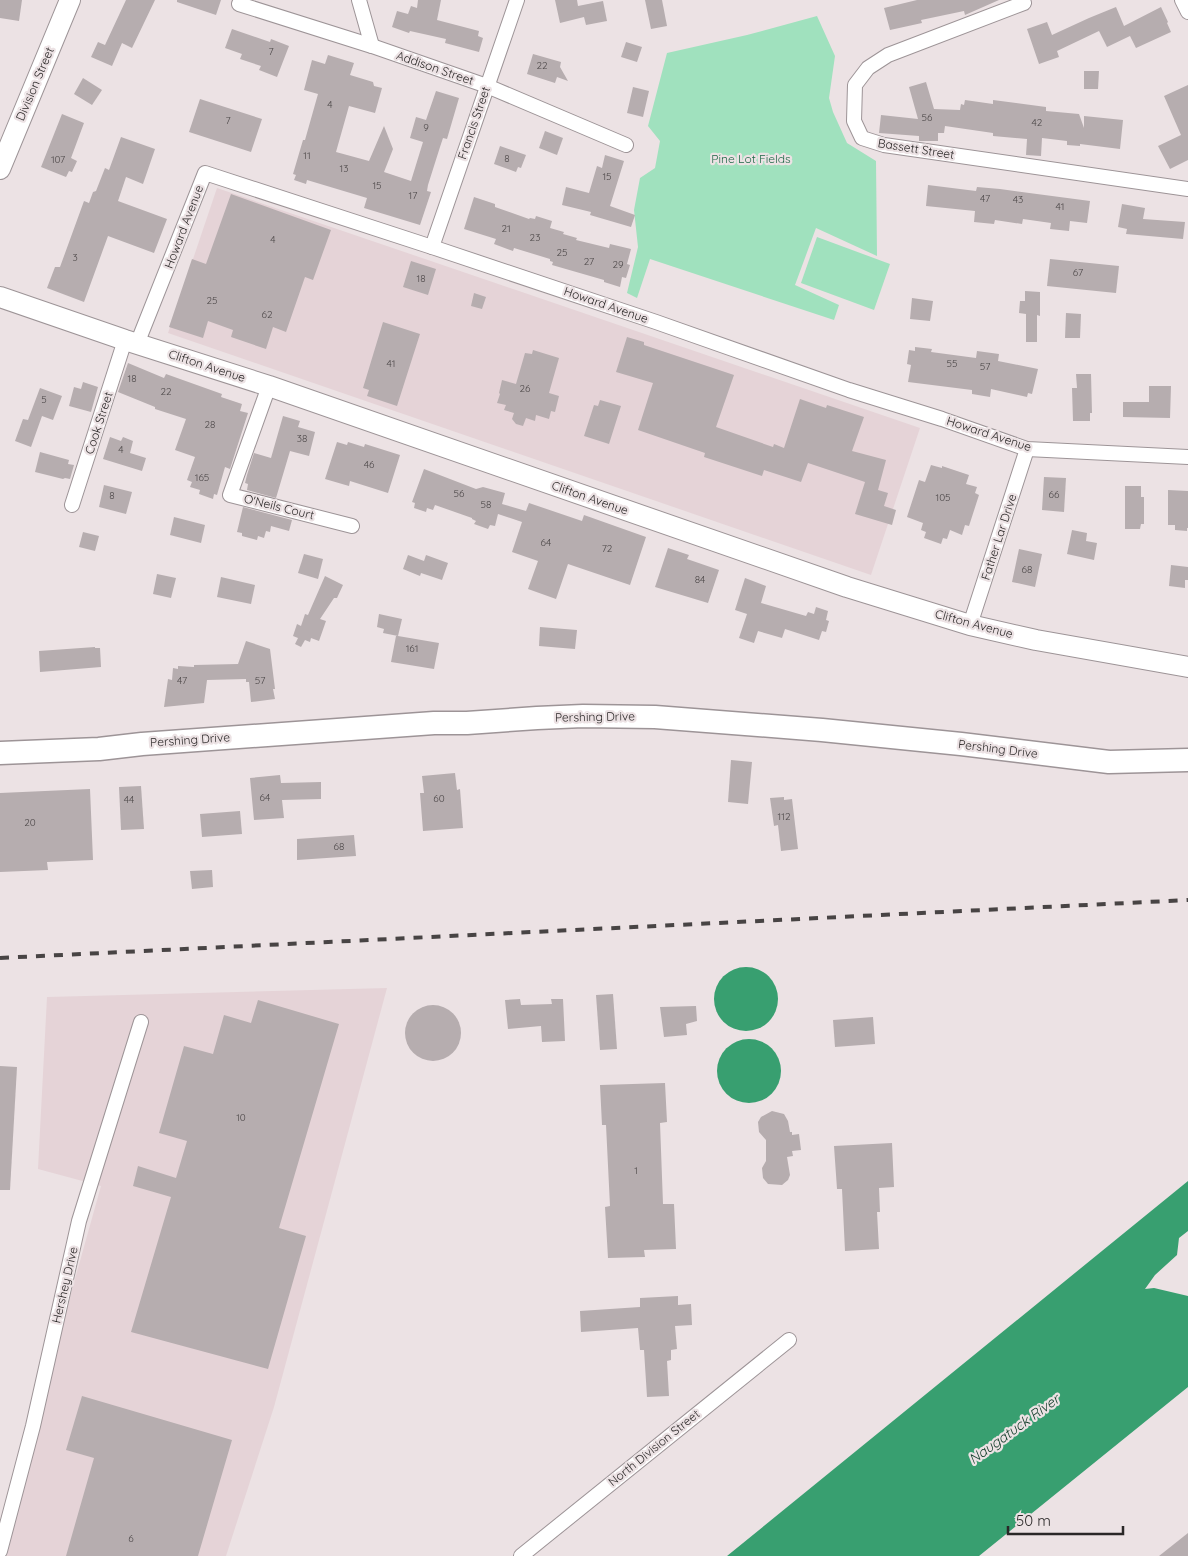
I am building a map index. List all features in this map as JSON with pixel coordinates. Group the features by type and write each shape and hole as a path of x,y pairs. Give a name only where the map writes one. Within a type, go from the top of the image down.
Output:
{"main road":[{"name":"Division Street","path":"0,169 70,0"},
{"name":"Clifton Avenue","path":"0,297 131,342 269,386 847,587 970,625 1036,640 1188,666"},
{"name":"Pershing Drive","path":"0,753 99,749 142,744 425,724 537,718 655,716 961,744 1109,762 1188,760"}],"street":[{"path":"359,0 372,46"},
{"name":"Francis Street","path":"432,247 517,0"},
{"name":"Bassett Street","path":"1022,0 1024,3 888,55 868,68 855,85 854,121 862,138 884,145 1188,189"},
{"path":"1182,0 1188,12"},
{"name":"Addison Street","path":"239,4 372,46 486,86 626,145"},
{"name":"Howard Avenue","path":"131,342 204,173 432,247 1027,449 1188,456"},
{"name":"Cook Street","path":"72,505 131,342"},
{"name":"O'Neils Court","path":"269,386 230,495 352,526"},
{"name":"Father Lar Drive","path":"970,625 1027,449"},
{"name":"Hershey Drive","path":"0,1551 33,1426 79,1221 140,1022"},
{"name":"North Division Street","path":"521,1556 788,1340"}],"shaded area":[{"path":"217,188 920,428 871,575 168,333"},
{"path":"387,988 274,1407 226,1556 7,1556 56,1347 101,1186 38,1169 47,997"}],"green space":[{"name":"Pine Lot Fields","path":"817,16 835,56 829,98 833,112 847,143 876,161 877,256 816,228 795,285 839,305 834,320 650,259 637,298 627,293 638,247 634,210 640,178 655,168 660,141 648,126 667,53 747,35"},
{"path":"817,237 890,264 874,310 801,283"}],"water":[{"path":"746,967 764,973 772,981 778,999 772,1017 764,1025 746,1031 728,1025 720,1017 714,999 720,981 728,973"},
{"path":"749,1039 767,1045 775,1053 781,1071 775,1089 767,1097 749,1103 731,1097 723,1089 717,1071 723,1053 731,1045"},
{"name":"Naugatuck River","path":"1188,1181 1188,1231 1179,1238 1177,1255 1155,1275 1145,1289 1154,1288 1188,1296 1188,1387 979,1556 727,1556"}],"building":[{"path":"0,0 22,0 19,21 0,18"},
{"path":"126,0 155,0 132,48 122,43 112,66 91,57 98,42 105,45"},
{"path":"177,0 221,0 216,15 177,2"},
{"path":"418,0 441,0 437,20 479,31 478,36 483,38 479,52 445,43 446,39 410,31 409,33 392,27 397,11 408,14 411,6 417,8"},
{"path":"555,0 577,0 578,6 603,1 607,21 586,25 584,17 560,23"},
{"path":"645,0 662,0 667,26 651,29"},
{"path":"917,0 999,0 965,15 964,11 921,20 922,23 890,30 884,8"},
{"path":"1116,7 1124,26 1161,7 1171,32 1136,48 1130,36 1107,47 1099,31 1057,51 1059,57 1039,64 1027,29 1047,22 1052,35"},
{"path":"232,29 270,42 271,39 289,46 277,77 259,70 261,66 240,59 242,54 225,48"},
{"path":"626,42 642,47 637,62 621,57"},
{"path":"533,54 561,62 560,67 568,81 557,77 555,83 527,74"},
{"path":"328,55 354,63 350,75 373,82 374,86 382,88 375,113 349,106 336,152 369,161 384,126 393,149 384,172 411,181 423,142 410,138 416,117 426,120 436,91 459,98 447,139 443,138 428,185 427,191 431,192 420,225 364,208 367,198 307,180 306,184 294,180 296,175 293,174 318,94 304,90 312,60 325,64"},
{"path":"1084,71 1099,71 1098,89 1084,89"},
{"path":"83,78 102,90 92,105 74,94"},
{"path":"926,82 934,109 960,110 961,104 964,105 965,100 993,104 993,100 1046,107 1046,111 1079,114 1084,128 1084,116 1123,120 1120,149 1080,144 1080,146 1067,145 1067,141 1042,138 1041,156 1026,155 1027,139 993,136 993,133 945,126 944,133 938,133 938,141 919,141 919,136 879,133 881,115 918,119 909,87"},
{"path":"1188,85 1188,160 1170,169 1158,146 1181,135 1164,96"},
{"path":"633,87 649,91 643,117 627,113"},
{"path":"200,99 262,119 251,152 189,132"},
{"path":"62,114 84,123 71,158 77,161 72,172 69,171 66,177 41,167"},
{"path":"545,131 563,138 557,155 539,148"},
{"path":"121,137 155,149 143,184 126,177 118,201 167,219 154,253 108,236 84,302 47,288 55,267 60,267 84,201 89,203 105,168 109,170"},
{"path":"500,146 526,155 521,168 518,167 516,172 494,164"},
{"path":"605,155 624,161 610,206 635,215 631,227 590,215 591,212 562,205 566,187 589,193 597,166 602,168"},
{"path":"928,185 976,191 977,187 1000,189 1090,201 1087,223 1070,221 1069,231 1050,229 1051,223 1023,219 1022,224 995,220 994,224 974,222 975,211 926,206"},
{"path":"231,194 331,230 313,280 305,277 286,332 273,327 266,349 231,337 233,330 208,321 203,338 169,327 192,259 206,264"},
{"path":"474,197 529,219 535,219 536,216 552,221 550,228 577,238 576,240 609,248 610,244 631,249 627,264 630,265 626,278 622,277 620,287 604,282 604,280 552,265 553,262 550,259 514,248 513,251 494,244 496,239 464,229"},
{"path":"1122,204 1145,208 1143,219 1185,222 1183,239 1126,234 1127,229 1118,227"},
{"path":"1050,259 1119,266 1116,293 1047,286"},
{"path":"411,261 436,269 428,295 403,287"},
{"path":"1025,291 1040,292 1040,316 1037,315 1037,342 1026,342 1026,314 1019,313 1020,301 1025,301"},
{"path":"474,293 486,297 482,309 471,306"},
{"path":"912,298 933,301 930,321 910,319"},
{"path":"1066,313 1081,314 1080,338 1065,338"},
{"path":"383,322 420,334 397,406 367,396 369,390 363,388"},
{"path":"627,337 644,342 644,345 734,375 716,427 773,447 774,444 784,448 800,399 826,408 827,405 864,417 852,451 886,460 878,490 888,493 884,506 896,510 892,525 855,514 865,482 808,463 801,482 764,470 762,476 704,457 705,453 638,430 653,383 616,372"},
{"path":"915,347 932,349 931,352 976,358 977,351 999,354 998,361 1038,369 1032,394 1028,393 1027,397 991,389 990,397 972,394 972,390 908,382 911,365 907,364 909,350 915,351"},
{"path":"533,350 559,358 549,393 559,396 555,412 551,411 549,419 536,415 535,421 526,418 523,426 516,424 512,419 514,413 504,410 506,405 497,403 502,380 516,384 525,353 532,354"},
{"path":"128,363 164,378 166,374 222,394 221,397 242,404 240,411 248,413 230,469 225,467 217,495 214,494 213,499 199,494 200,490 190,487 192,482 187,480 195,457 175,450 186,419 155,409 155,407 118,392"},
{"path":"1076,374 1091,374 1092,413 1090,413 1090,421 1073,421 1072,388 1077,388"},
{"path":"83,382 98,387 91,412 69,406 74,387 81,389"},
{"path":"1149,386 1171,386 1170,418 1123,417 1123,402 1149,402"},
{"path":"40,388 62,396 53,420 42,416 31,447 15,441 23,419 28,420"},
{"path":"600,400 621,406 609,444 584,436 594,405 598,406"},
{"path":"283,416 300,421 298,427 315,432 309,456 290,451 276,498 247,490 248,484 245,483 254,453 271,458"},
{"path":"110,437 121,441 123,437 133,441 130,453 146,458 142,471 103,459"},
{"path":"337,442 347,445 348,442 364,447 365,444 400,455 388,493 350,481 349,486 325,479"},
{"path":"40,452 69,460 68,464 74,465 70,479 35,472"},
{"path":"931,465 942,468 942,466 969,475 966,484 977,487 975,493 979,495 969,526 965,525 962,535 950,530 947,539 943,538 941,544 924,538 926,532 921,530 923,523 907,517 919,480 925,482"},
{"path":"424,469 476,489 483,487 505,493 502,504 526,511 529,503 582,521 584,515 646,537 630,585 568,564 556,599 528,589 538,561 512,552 522,522 498,514 495,526 490,525 488,529 474,524 476,521 472,518 435,505 433,510 427,508 426,512 414,508 415,503 412,502"},
{"path":"1044,477 1066,478 1064,512 1042,510"},
{"path":"104,485 132,492 126,514 99,507"},
{"path":"1125,486 1141,486 1141,497 1144,497 1144,524 1141,524 1140,529 1125,529"},
{"path":"1168,490 1188,491 1187,531 1175,530 1175,525 1168,525"},
{"path":"243,507 292,520 289,531 271,526 270,532 266,531 264,538 258,536 257,540 242,536 242,533 237,532"},
{"path":"174,517 205,525 201,543 170,535"},
{"path":"1072,530 1087,533 1086,541 1097,543 1094,560 1067,554"},
{"path":"83,532 99,536 95,551 79,547"},
{"path":"668,548 689,555 687,559 719,570 708,603 655,587"},
{"path":"1019,549 1042,554 1035,587 1012,582"},
{"path":"304,554 323,559 318,579 298,573"},
{"path":"408,555 424,561 426,555 448,563 442,580 421,573 420,576 403,569"},
{"path":"1171,565 1188,567 1188,580 1185,580 1185,588 1169,586"},
{"path":"157,574 176,578 171,598 153,594"},
{"path":"325,576 343,585 337,598 334,598 320,619 326,621 319,641 311,638 310,642 305,640 301,647 295,644 298,638 293,636 297,624 301,626 305,614 308,615"},
{"path":"221,577 255,585 251,604 217,597"},
{"path":"745,578 766,586 761,603 806,616 808,612 814,614 816,607 828,611 826,620 829,621 826,632 822,631 819,640 785,629 782,638 758,631 754,643 739,638 747,614 735,610"},
{"path":"379,614 402,619 398,636 383,633 384,629 377,627"},
{"path":"540,627 577,630 575,649 539,646"},
{"path":"396,636 439,643 434,669 391,662"},
{"path":"246,641 270,649 275,699 251,702 249,682 246,682 246,679 207,680 204,703 164,707 168,679 172,680 173,668 178,669 178,666 194,667 194,665 238,664"},
{"path":"100,648 101,667 40,672 39,651"},
{"path":"731,760 752,762 748,804 728,802"},
{"path":"455,773 457,790 460,789 463,828 423,831 420,793 424,793 422,776"},
{"path":"280,775 281,783 321,782 321,799 282,800 284,818 254,820 250,778"},
{"path":"141,786 144,829 121,830 119,787"},
{"path":"90,789 93,860 47,862 48,870 0,872 0,793"},
{"path":"784,797 784,800 792,799 798,849 781,851 778,825 774,826 770,798"},
{"path":"240,811 242,834 202,837 200,814"},
{"path":"354,835 356,856 297,860 297,839"},
{"path":"212,870 213,887 192,889 190,871"},
{"path":"613,994 617,1049 600,1050 596,995"},
{"path":"520,999 521,1005 552,1004 551,999 563,999 565,1041 542,1042 541,1026 508,1029 505,1000"},
{"path":"258,1000 339,1024 279,1228 306,1236 268,1369 131,1332 171,1197 133,1186 138,1166 176,1178 187,1141 159,1133 184,1046 213,1054 224,1015 251,1023"},
{"path":"428,1005 438,1005 453,1013 459,1022 461,1033 459,1044 453,1053 438,1061 428,1061 417,1056 410,1049 405,1038 405,1028 410,1017 417,1010"},
{"path":"696,1006 697,1021 686,1024 687,1035 664,1037 660,1007"},
{"path":"873,1017 875,1044 835,1047 833,1020"},
{"path":"0,1066 17,1067 10,1190 0,1190"},
{"path":"665,1083 667,1122 660,1123 663,1204 674,1204 676,1249 644,1250 645,1257 608,1258 605,1207 610,1206 606,1125 602,1125 600,1085"},
{"path":"772,1111 784,1114 792,1135 799,1134 801,1150 792,1151 793,1156 787,1157 790,1175 788,1180 782,1185 768,1184 763,1178 762,1168 766,1161 766,1140 759,1132 758,1122 761,1117"},
{"path":"892,1143 894,1187 879,1188 880,1212 877,1212 879,1249 845,1251 842,1189 837,1189 834,1146"},
{"path":"678,1296 678,1305 691,1304 692,1325 675,1326 677,1349 671,1350 671,1360 667,1361 669,1396 647,1397 644,1350 640,1350 638,1328 581,1332 580,1311 640,1307 640,1298"},
{"path":"82,1396 232,1440 198,1556 66,1556 94,1458 66,1450"},
{"path":"1188,1533 1188,1556 1159,1556"}],"railway":[{"path":"0,958 1188,900"}]}
